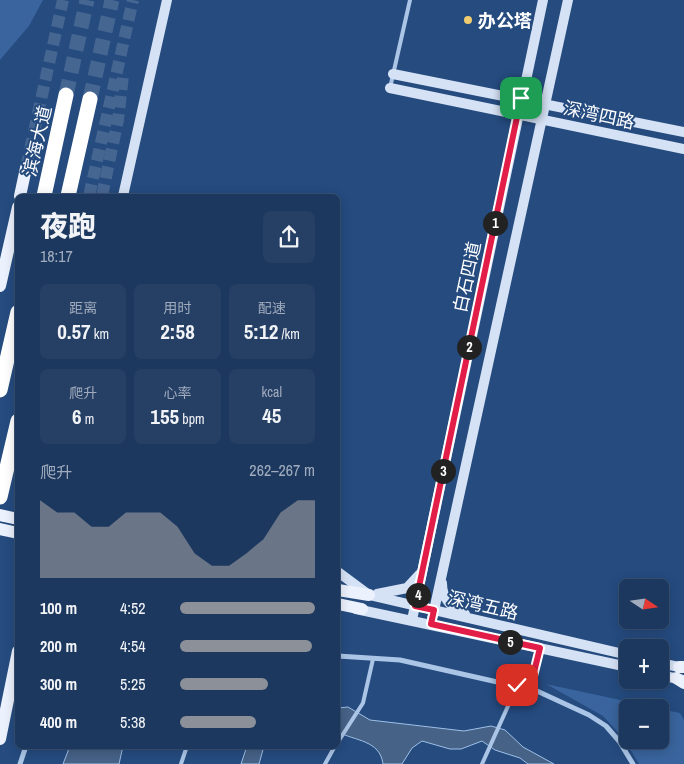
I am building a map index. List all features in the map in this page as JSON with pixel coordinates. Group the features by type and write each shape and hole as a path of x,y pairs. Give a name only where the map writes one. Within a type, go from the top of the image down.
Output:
{"highway":[{"name":"滨海大道","path":"44,194 66,95"},
{"path":"68,194 90,99"},
{"path":"0,390 15,325"},
{"path":"0,497 15,434"}],"main road":[{"path":"20,194 26,168"},
{"path":"0,286 15,220"},
{"path":"0,263 12,234"},
{"path":"0,515 15,518"},
{"path":"0,529 15,532"},
{"path":"341,589 369,595"},
{"path":"340,604 362,609"},
{"path":"0,739 15,666"}],"street":[{"path":"123,194 167,0"},
{"name":"白石四道","path":"412,620 543,0"},
{"path":"431,624 540,119 568,0"},
{"name":"深湾四路","path":"393,74 684,132"},
{"name":"深湾四路","path":"390,88 684,149"},
{"path":"369,595 394,592 407,588 417,579 424,566"},
{"name":"深湾五路","path":"340,573 369,595 619,653"},
{"path":"442,573 442,586 445,598 458,610 477,620"},
{"name":"深湾五路","path":"340,608 362,609 619,666"},
{"path":"530,688 540,648"},
{"path":"340,656 400,660 530,688 589,715 606,726 633,764"},
{"path":"669,667 682,674"},
{"path":"669,675 682,674"},
{"path":"20,764 25,749"}],"lane":[{"path":"390,88 410,0"},
{"path":"340,739 363,703 372,659"},
{"path":"483,762 517,685"},
{"path":"180,764 186,749"},
{"path":"325,764 333,749"}],"shaded area":[{"path":"0,0 43,0 29,26 0,60"},
{"path":"546,684 619,700 619,734 603,716"},
{"path":"348,707 370,720 464,731 491,726 505,730 523,747 554,764 528,764 520,758 495,750 482,741 461,749 450,749 422,741 412,748 402,764 383,764 381,756 372,746 340,733 340,708"},
{"path":"669,711 680,713 684,720 684,764 639,764 630,749 669,749"},
{"path":"69,749 122,749 119,764 63,764"},
{"path":"246,749 263,749 259,764 241,764"}],"tunnel":[{"path":"26,168 63,0"},
{"path":"66,95 87,0"},
{"path":"90,99 112,0"},
{"path":"89,194 133,0"},
{"path":"102,194 118,120 123,76"}],"place":[{"name":"办公塔","path":"468,20"}],"route":[{"path":"517,685 530,688 540,648 431,624 434,610 415,606 521,98"}]}
